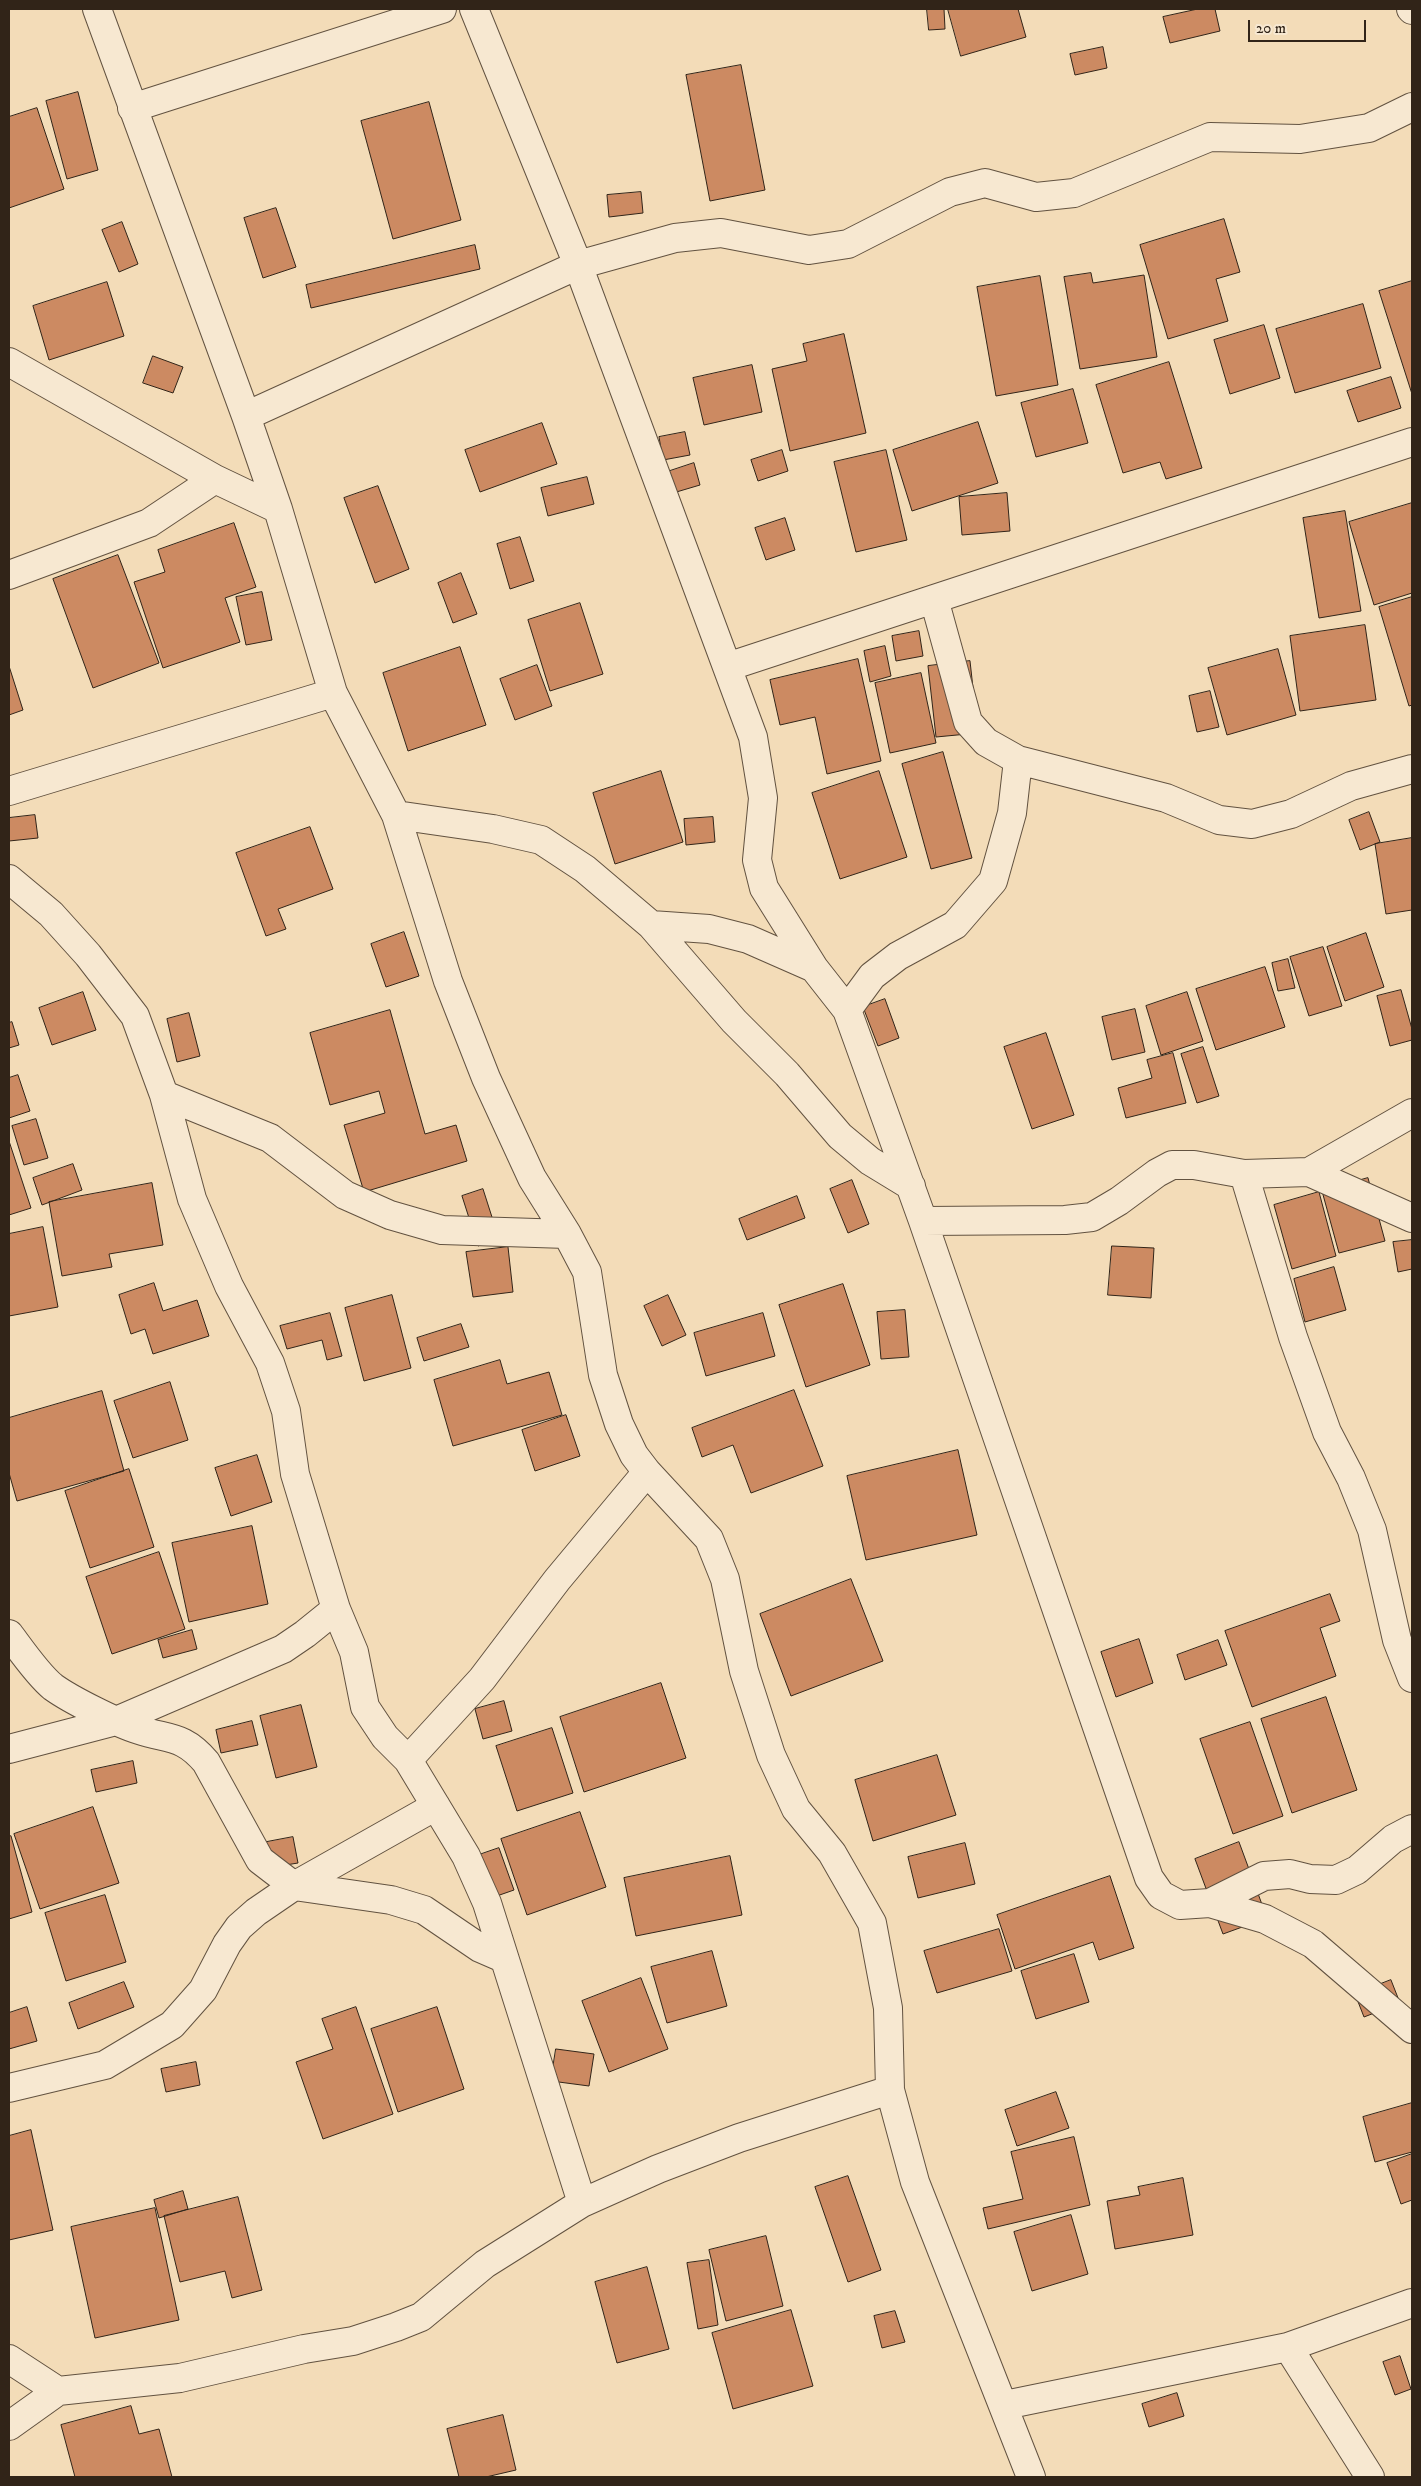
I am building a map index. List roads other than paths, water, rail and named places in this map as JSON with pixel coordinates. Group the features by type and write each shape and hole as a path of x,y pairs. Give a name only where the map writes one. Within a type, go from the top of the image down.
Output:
{"street":[{"path":"97,9 246,416 278,509 333,693 396,815 448,981 486,1078 532,1178 567,1234 587,1272 604,1375 619,1424 634,1455 647,1472 709,1539 725,1579 744,1671 771,1755 796,1809 832,1853 872,1923 888,2008 890,2090 915,2182 1031,2477"},
{"path":"132,108 442,9"},
{"path":"474,9 578,264 753,737 763,798 757,860 759,876 764,888 814,968 847,1010 924,1221 1149,1878 1161,1895 1180,1905 1210,1903 1265,1919 1313,1944 1412,2029"},
{"path":"246,416 578,264 676,238 721,233 809,250 848,244 950,192 985,183 1036,197 1074,193 1210,137 1310,137 1369,128 1412,107"},
{"path":"9,362 215,478 278,509"},
{"path":"727,666 1412,442"},
{"path":"9,576 149,523 215,478"},
{"path":"934,599 968,722 986,742 1018,760 1166,798 1220,820 1252,824 1291,814 1351,786 1412,769"},
{"path":"9,791 333,693"},
{"path":"847,1010 872,976 898,956 955,925 993,881 1012,813 1018,760"},
{"path":"396,815 493,829 541,840 585,869 652,926 734,1021 787,1074 840,1136 870,1160 911,1186"},
{"path":"9,879 51,914 88,955 135,1016 164,1095 192,1198 229,1286 270,1363 286,1410 296,1474 336,1609 354,1652 365,1707 385,1737 408,1760 466,1856 488,1903 503,1958 582,2203"},
{"path":"652,926 709,929 748,939 814,968"},
{"path":"164,1095 270,1138 345,1195 390,1215 442,1230 567,1234"},
{"path":"1309,1172 1412,1113"},
{"path":"924,1221 1065,1220 1092,1218 1120,1202 1157,1173 1172,1165 1194,1165 1244,1174 1309,1172 1412,1218"},
{"path":"1244,1174 1299,1354 1327,1432 1351,1478 1372,1530 1397,1640 1412,1678"},
{"path":"408,1760 482,1679 557,1580 647,1472"},
{"path":"9,1749 116,1721 282,1649 305,1634 336,1609"},
{"path":"12,1641 53,1686 116,1721 139,1730 182,1741 195,1749 206,1762 260,1860 294,1886 384,1899 424,1910 466,1940 503,1958"},
{"path":"9,2088 105,2065 172,2025 203,1990 238,1927 256,1912 294,1886 436,1806"},
{"path":"1210,1903 1264,1876 1290,1874 1310,1879 1336,1880 1358,1870 1393,1839 1412,1829"},
{"path":"9,2426 58,2391 180,2378 304,2349 353,2342 396,2327 421,2317 485,2264 582,2203 658,2169 739,2138 890,2090"},
{"path":"1004,2405 1288,2347 1412,2303"},
{"path":"1288,2347 1370,2477"},
{"path":"9,2359 58,2391"}]}
